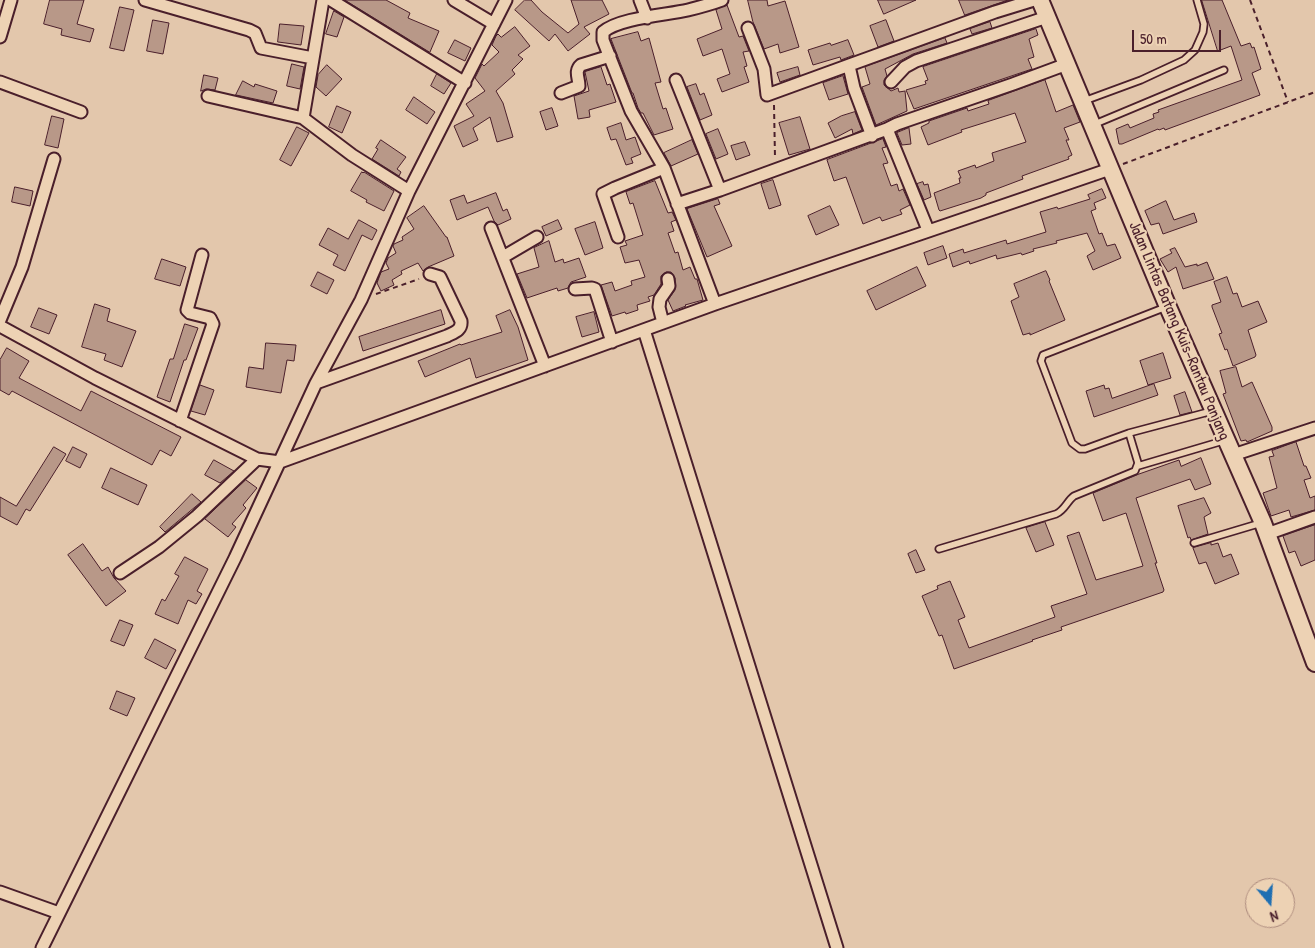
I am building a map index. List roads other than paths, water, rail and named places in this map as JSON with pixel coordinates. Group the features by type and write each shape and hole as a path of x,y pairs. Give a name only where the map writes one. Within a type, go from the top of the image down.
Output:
{"main road":[{"name":"Jalan Lintas Batang Kuis–Rantau Panjang","path":"1040,0 1212,411 1265,528 1315,663"}],"street":[{"path":"0,37 11,0"},
{"path":"145,0 249,30 255,33 261,48 313,58"},
{"path":"303,118 323,0"},
{"path":"330,0 465,82"},
{"path":"454,0 494,24"},
{"path":"42,948 184,662 260,505 316,383 361,300 409,192 506,0"},
{"path":"640,0 647,18"},
{"path":"715,304 664,168 631,111 603,40 603,32 612,25 622,22 689,10 722,0"},
{"path":"748,28 764,69 767,95 995,12 1034,0"},
{"path":"891,82 905,67 916,61 1048,17"},
{"path":"561,92 579,86 577,74 578,67 581,64 610,56"},
{"path":"677,204 872,136 898,124 1067,64"},
{"path":"849,66 854,88 872,136"},
{"path":"676,80 720,190"},
{"path":"0,82 81,112"},
{"path":"208,96 303,118 409,192"},
{"path":"887,130 928,230"},
{"path":"0,320 22,267 54,159"},
{"path":"618,237 603,194 664,168"},
{"path":"0,326 95,378 258,459 280,462 715,304 1110,169"},
{"path":"491,228 545,366"},
{"path":"503,257 537,237"},
{"path":"180,421 213,324 210,318 190,313 187,310 202,255"},
{"path":"316,383 459,330 462,325 461,320 440,276 430,274"},
{"path":"664,323 659,307 660,299 669,286 668,279"},
{"path":"575,288 595,289 612,342"},
{"path":"644,330 837,948"},
{"path":"1232,455 1315,428"},
{"path":"120,573 159,548 197,516 258,459"},
{"path":"1265,528 1315,517"},
{"path":"0,892 59,913"}],"lane":[{"path":"1082,101 1141,80 1184,60 1195,50 1203,32 1204,24 1197,0"},
{"path":"1093,125 1224,70"},
{"path":"1168,306 1041,358 1040,361 1072,444 1080,449 1085,449 1129,433 1212,411"},
{"path":"1129,433 1138,466"},
{"path":"939,549 1056,514 1074,496 1135,471 1138,466 1226,440"},
{"path":"1194,543 1265,528"}]}
